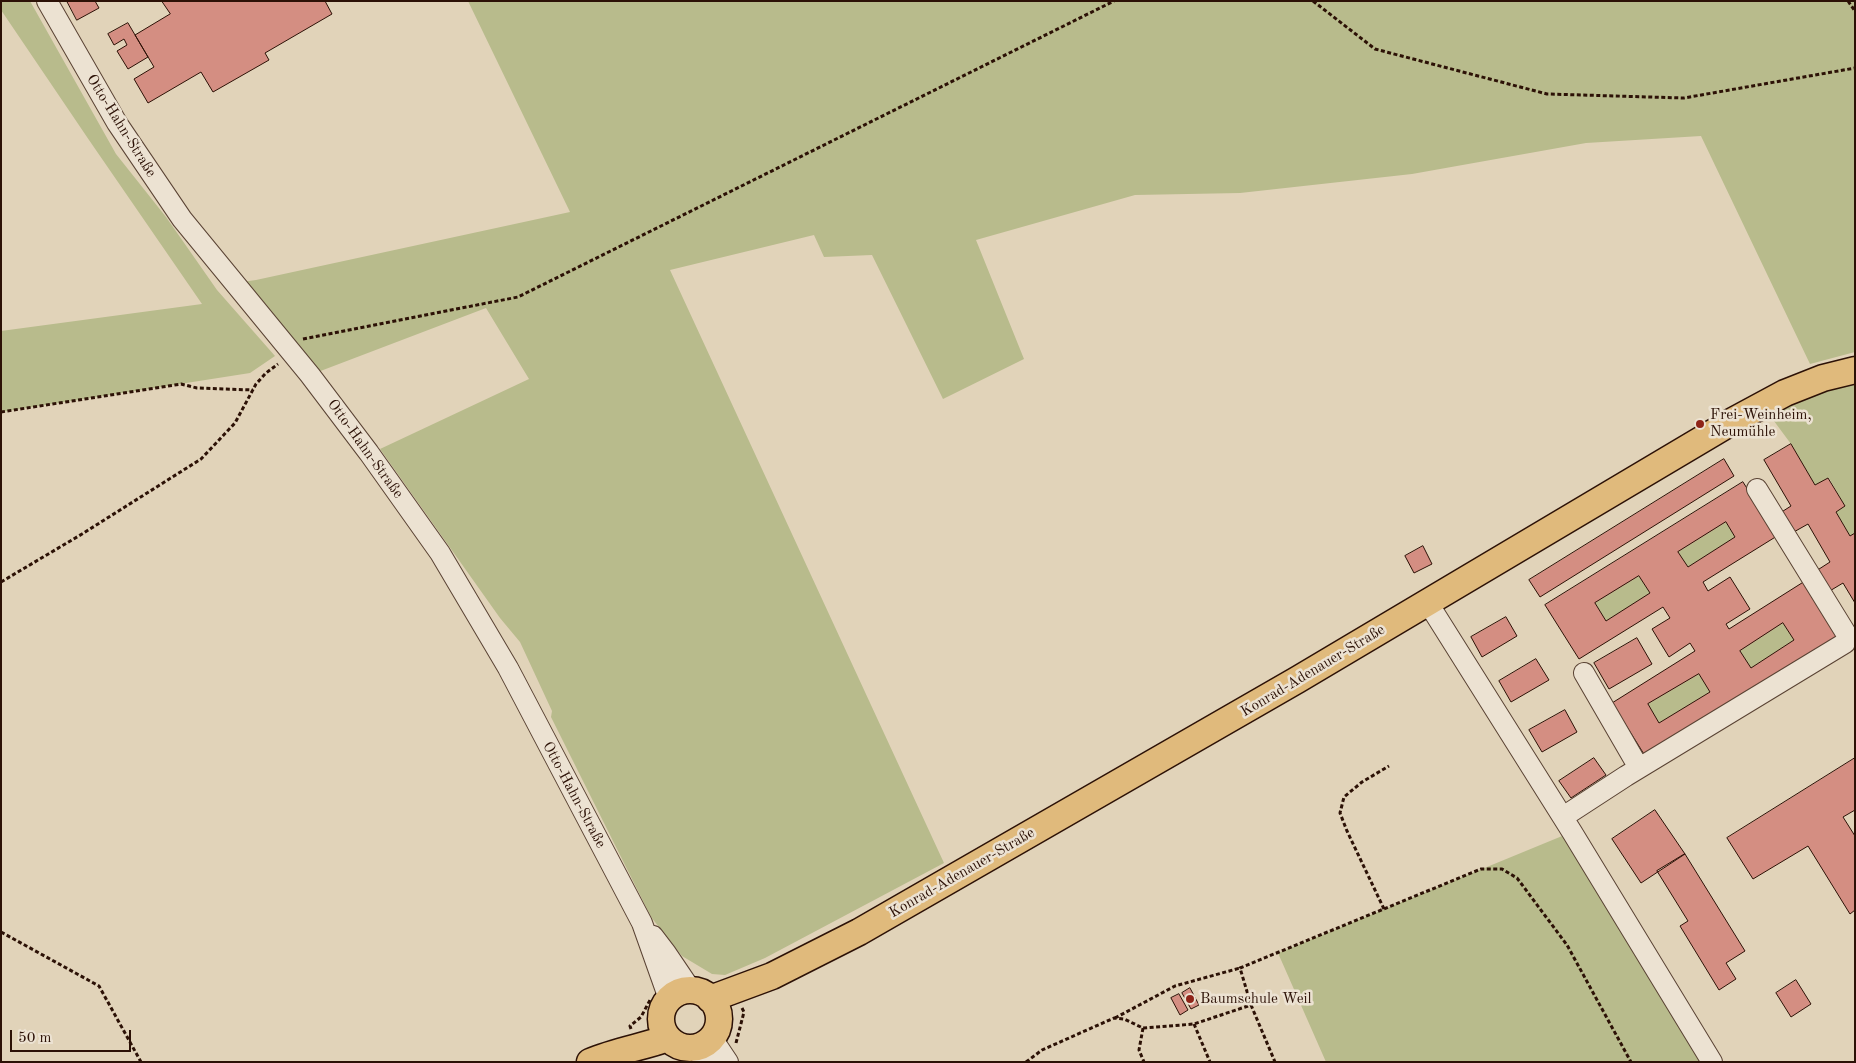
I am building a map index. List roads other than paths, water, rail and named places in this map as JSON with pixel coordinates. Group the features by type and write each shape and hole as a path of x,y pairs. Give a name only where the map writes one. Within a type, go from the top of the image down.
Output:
{"main road":[{"name":"Konrad-Adenauer-Straße","path":"595,1060 634,1033 699,1024 772,976 859,932 1080,806 1428,603 1733,421 1785,393 1823,378 1855,370"}],"street":[{"name":"Otto-Hahn-Straße","path":"47,1 117,123 182,219 289,349 370,453 440,553 508,668 642,923 666,953 699,1024"},
{"path":"1563,817 1639,768 1845,643 1847,635 1757,489"},
{"path":"1428,603 1563,817 1712,1062"},
{"path":"1584,672 1639,768"}],"place":[{"name":"Frei-Weinheim, Neumühle","path":"1700,424"},
{"name":"Baumschule Weil","path":"1190,999"}]}
